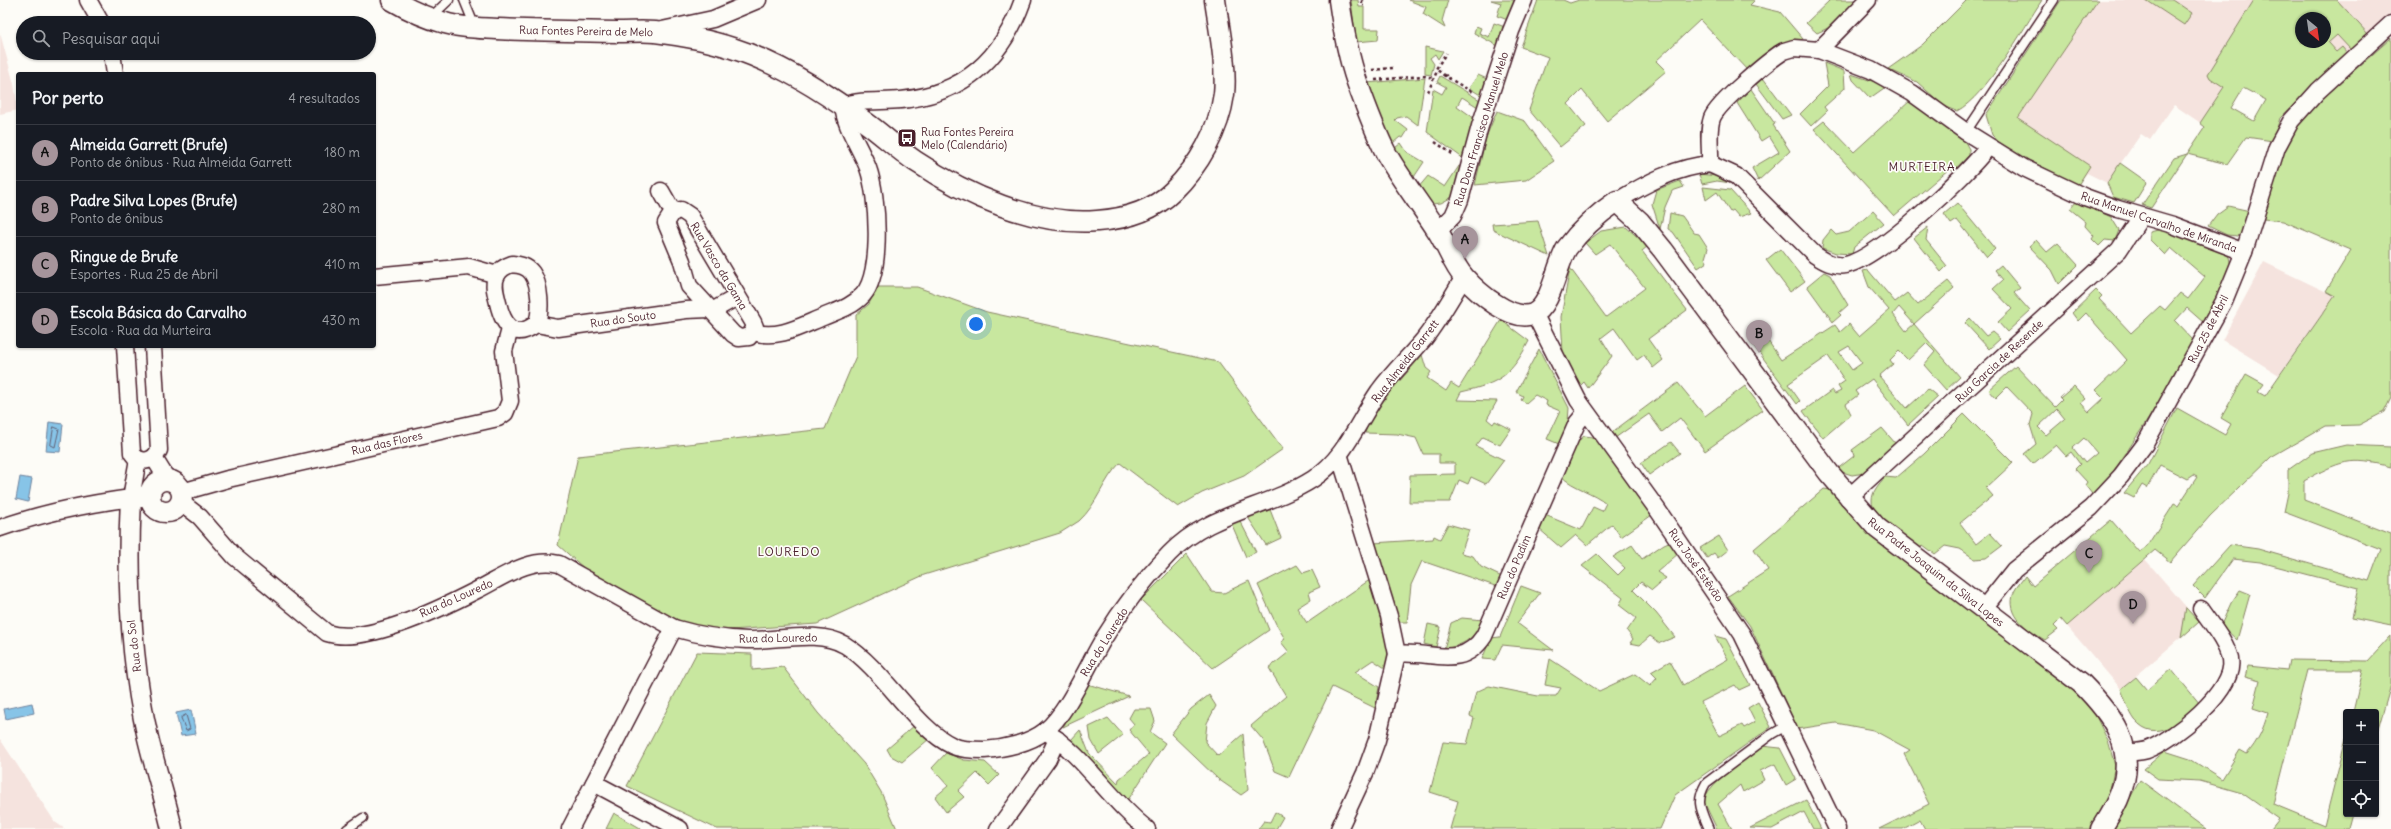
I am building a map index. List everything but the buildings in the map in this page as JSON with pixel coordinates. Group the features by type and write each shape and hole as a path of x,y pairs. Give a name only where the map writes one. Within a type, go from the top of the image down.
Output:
{"street":[{"path":"88,0 97,16"},
{"name":"Rua Fontes Pereira de Melo","path":"392,0 430,19 448,24 475,28 654,32 711,42 754,56 796,76 843,106 914,160 964,189 993,202 1024,212 1056,219 1087,222 1118,220 1146,210 1169,196 1186,178 1210,138 1224,94 1215,0"},
{"path":"654,32 713,18 758,0"},
{"path":"661,191 673,212 666,223 682,261 689,286 738,338 749,337 753,332 766,335 784,333 839,311 855,302 869,285 875,255 874,195 868,169 846,121 843,106 863,102 902,100 932,94 962,82 984,66 1003,43 1016,21 1023,0"},
{"path":"1339,0 1347,50 1354,72 1380,139 1410,192 1438,231 1464,277 1480,292 1511,313 1524,316 1534,313 1542,307 1548,296 1558,264 1579,232 1602,210 1617,200 1663,176 1694,166 1710,164 1722,168 1736,176 1815,255 1829,264 1845,265 1863,259 1944,194 1975,164 1988,147"},
{"name":"Rua Dom Francisco Manuel Melo","path":"1438,231 1453,216 1460,200 1480,126 1524,0"},
{"path":"1819,50 1868,0"},
{"name":"Rua 25 de Abril","path":"1983,609 2014,570 2091,508 2121,476 2145,444 2224,301 2244,252 2277,147 2291,121 2318,91 2391,24"},
{"name":"Rua Manuel Carvalho de Miranda","path":"1710,164 1710,128 1713,117 1722,104 1776,56 1784,51 1794,48 1819,50 1871,70 1894,82 1988,147 2024,168 2085,197 2140,217 2172,225 2244,252"},
{"path":"113,60 115,72"},
{"name":"Rua Padre Joaquim da Silva Lopes","path":"1617,200 1640,222 1663,250 1848,498 1877,528 2080,683 2103,705 2118,730 2125,753 2126,774 2120,794 2101,829"},
{"name":"Rua Vasco da Gama","path":"673,212 680,210 690,216 753,322 753,332"},
{"name":"Rua Garcia de Resende","path":"1848,498 2119,250 2140,217"},
{"path":"510,329 502,319 495,288 497,275 501,270 512,264 526,267 535,278 541,311 536,324"},
{"path":"376,276 469,267 497,275"},
{"name":"Rua Almeida Garrett","path":"1340,457 1378,392 1432,328 1464,277"},
{"name":"Rua do Souto","path":"510,329 523,330 536,324 558,328 686,310 711,310 737,297"},
{"name":"Rua José Estêvão","path":"1534,313 1567,382 1586,412 1657,509 1742,634 1838,829"},
{"name":"Rua das Flores","path":"140,497 163,512 174,511 182,497 228,479 498,418 505,414 510,401 504,351 510,329"},
{"path":"125,348 132,452 138,459 146,461 154,458 159,450 153,348"},
{"name":"Rua do Padim","path":"1397,654 1408,652 1452,657 1466,654 1476,648 1484,636 1577,423 1586,412"},
{"path":"1339,829 1365,774 1377,740 1397,654 1389,616 1340,457"},
{"name":"Rua do Louredo","path":"182,497 235,557 327,633 336,636 354,636 374,632 473,592 524,566 549,562 559,564 674,628 716,638 780,640 808,636 833,639 857,653 872,667 922,722 939,737 958,748 983,750 998,748 1051,735 1067,703 1118,617 1136,592 1178,546 1208,524 1299,487 1320,474 1340,457"},
{"path":"154,458 167,479 177,483 182,497"},
{"name":"Rua do Sol","path":"138,459 140,497 129,536 130,608 134,654 148,737 172,829"},
{"path":"0,528 60,511 140,497 157,482 167,479"},
{"path":"2125,753 2146,750 2166,739 2215,698 2223,686 2229,672 2230,660 2218,633 2201,609"},
{"path":"570,829 674,628"},
{"path":"998,829 1048,760 1051,735 1070,749 1119,805 1147,829"},
{"path":"594,783 680,829"}],"lane":[{"path":"430,19 449,0"},
{"path":"464,0 475,28"},
{"path":"1966,132 2054,0"},
{"path":"1709,829 1699,804 1700,794 1706,783 1772,734 1786,726"},
{"path":"346,829 363,818"}],"path":[{"path":"1362,0 1362,5 1364,5"},
{"path":"1428,92 1437,71 1436,66 1446,53"},
{"path":"1366,70 1393,68"},
{"path":"1437,71 1475,94"},
{"path":"1372,80 1424,76 1434,78"},
{"path":"1435,142 1456,157"}],"shaded area":[{"path":"2061,0 2290,0 2205,126 2174,105 2150,140 2141,134 2107,183 2087,173 2078,185 1992,135 1986,115"},
{"path":"2300,0 2391,0 2391,16 2331,66 2326,48 2331,48 2331,12 2317,12"},
{"path":"0,33 14,84 16,110 0,114"},
{"path":"2264,262 2335,296 2279,375 2222,340"},
{"path":"2145,559 2199,622 2121,689 2067,626"},
{"path":"0,739 55,822 65,829 0,829"}],"green space":[{"path":"1351,0 1358,0 1359,7 1364,7 1364,29 1379,29 1378,40 1356,42"},
{"path":"1408,0 1448,0 1442,21 1445,28 1423,14 1426,7"},
{"path":"1491,0 1516,0 1508,20 1497,16 1501,3"},
{"path":"1538,0 1563,0 1570,3 1579,0 1755,0 1750,5 1780,12 1803,39 1774,46 1748,71 1700,20 1656,61 1666,71 1607,121 1582,90 1568,104 1586,126 1560,147 1529,110 1548,57 1521,47"},
{"path":"1830,0 1857,0 1835,25 1817,33 1806,23"},
{"path":"1967,0 2042,0 1992,77 1968,103 1957,111 1944,106 1917,82 1888,69 1922,45"},
{"path":"2061,0 2098,0 2018,118 2090,166 2078,185 2005,148 1992,135 1986,115"},
{"path":"2146,0 2173,0 2192,13 2184,25"},
{"path":"2254,0 2337,0 2369,35 2351,50 2337,35 2331,40 2331,12 2295,12 2295,48 2331,48 2331,46 2336,52 2342,47 2347,53 2280,118 2273,141 2246,137 2227,164 2187,154 2205,127 2200,123 2224,87 2210,78 2208,74","holes":["2243,88 2266,100 2254,121 2231,108"]},
{"path":"1494,23 1505,27 1498,46 1474,33 1476,26 1481,28 1479,33 1489,37"},
{"path":"2391,38 2391,398 2384,412 2359,425 2325,426 2271,457 2210,516 2170,562 2155,550 2067,626 2061,619 2054,626 2058,630 2045,640 2020,622 2013,608 2012,601 2014,592 2025,576 2033,586 2111,520 2139,552 2147,546 2174,504 2178,506 2197,477 2193,475 2187,479 2160,465 2147,488 2142,485 2134,498 2124,493 2148,464 2177,408 2225,435 2231,424 2221,418 2246,374 2264,384 2258,392 2265,396 2335,296 2326,291 2351,250 2283,221 2263,219 2279,158 2303,116"},
{"path":"1425,47 1443,51 1438,59 1435,54 1430,58 1434,64 1431,75 1425,74"},
{"path":"1824,63 1844,71 1845,88 1824,107 1827,111 1811,126 1800,114 1828,86"},
{"path":"1851,74 1887,86 1870,98 1853,80"},
{"path":"1478,75 1487,79 1482,96 1469,88"},
{"path":"1440,76 1480,100 1478,107 1462,97 1457,106 1474,118 1464,159 1427,132 1433,89 1442,94 1446,87 1437,82"},
{"path":"1425,78 1418,125 1406,116 1395,120 1408,130 1403,138 1400,137 1393,143 1395,148 1401,143 1407,152 1424,162 1414,177 1411,178 1393,149 1366,83"},
{"path":"1763,78 1791,115 1782,119 1756,84"},
{"path":"1751,89 1775,124 1773,125 1790,151 1758,181 1752,168 1779,152 1769,136 1761,141 1737,103"},
{"path":"1911,100 1964,140 1969,149 1969,155 1954,171 1949,169 1894,216 1814,129 1824,121 1854,152"},
{"path":"1497,111 1525,121 1554,161 1526,180 1475,185 1486,137"},
{"path":"2187,154 2151,208 2142,205 2174,158"},
{"path":"2120,163 2147,182 2134,203 2113,197 2107,183"},
{"path":"1459,166 1462,167 1454,196 1441,203 1432,204 1426,200 1418,188 1428,176 1445,187"},
{"path":"1699,174 1717,176 1731,183 1717,181 1702,184"},
{"path":"1680,181 1684,187 1672,191 1665,207 1660,229 1652,204 1656,190"},
{"path":"1703,187 1730,190 1751,213 1739,217 1733,210 1730,212 1717,192 1706,200"},
{"path":"2077,201 2111,217 2119,230 2115,241 2105,240 2099,246 2092,239 2094,236 2085,226 2086,222 2070,209"},
{"path":"1957,203 1995,249 1987,257 1957,220 1951,224 1944,214"},
{"path":"2228,206 2250,211 2243,232 2238,236 2227,235 2208,226 2217,214"},
{"path":"1873,211 1884,223 1854,247 1852,254 1836,253 1822,248 1823,240 1831,230 1836,235 1849,232"},
{"path":"1670,213 1682,216 1694,233 1699,234 1708,248 1705,258 1707,262 1698,268 1673,232 1668,229"},
{"path":"1538,221 1549,256 1493,230 1492,224"},
{"path":"1626,227 1648,246 1642,251 1687,310 1648,339 1663,360 1653,368 1644,355 1637,360 1614,328 1601,338 1612,356 1588,388 1584,382 1579,387 1563,353 1561,317 1570,268 1606,317 1645,288 1610,244 1595,254 1585,243 1601,231"},
{"path":"1928,227 1926,240 1947,266 1941,272 1914,238"},
{"path":"2162,229 2221,250 2229,257 2231,266 2204,323 2187,308 2175,321 2194,341 2160,401 2122,459 2099,488 2092,494 2085,485 2087,482 2075,469 2080,464 2071,452 2066,456 2056,445 2033,464 2024,454 2036,444 2030,425 2033,414 2007,387 1996,398 1989,390 2016,366 2055,407 2062,400 2060,398 2074,386 2086,399 2081,403 2089,412 2104,398 2096,390 2127,360 2086,313 2078,321 2072,313 2096,290 2102,296 2099,299 2131,333 2160,306 2165,310 2180,293 2188,299 2205,277 2171,248 2165,255 2150,240 2150,232","holes":["2057,409 2065,419 2046,435 2038,427","2084,438 2097,453 2085,463 2073,448"]},
{"path":"2036,240 2047,252 2058,243 2078,265 2059,284 2052,270 2029,246"},
{"path":"1780,249 1805,281 1790,292 1766,260"},
{"path":"2001,265 2020,288 2014,293 2030,311 2007,332 1998,322 2012,309 1993,289 2003,280 1995,270"},
{"path":"1868,270 1895,302 1907,293 1918,305 1948,281 1954,288 1914,324 1960,377 1946,390 1924,365 1935,352 1926,343 1908,360 1899,351 1890,360 1893,364 1879,376 1907,408 1928,389 1938,397 1908,425 1872,379 1855,391 1858,395 1846,404 1851,414 1823,438 1803,411 1832,390 1835,394 1841,391 1838,386 1845,381 1828,356 1788,384 1800,401 1797,404 1752,343 1764,335 1781,360 1835,325 1840,332 1849,324 1859,336 1889,310 1869,287 1863,271","holes":["1899,307 1914,324 1906,331 1893,314","1849,346 1862,363 1852,370 1839,352"]},
{"path":"1824,272 1830,275 1848,305 1839,313 1841,315 1833,322 1807,286"},
{"path":"877,287 917,287 987,312 1218,362 1283,449 1244,476 1202,493 1178,507 1120,463 1109,477 1091,508 1085,515 1079,521 1060,533 924,575 817,624 701,632 654,611 586,570 558,545 578,456 825,429 856,356 856,315 869,304"},
{"path":"1970,318 1986,336 1992,332 2000,339 1989,349 1965,323"},
{"path":"1501,320 1529,341 1523,353 1510,370 1503,376 1486,385 1461,392 1457,400 1497,401 1487,419 1493,424 1495,421 1511,429 1500,445 1483,437 1476,446 1504,460 1486,484 1471,477 1468,484 1459,480 1450,502 1409,502 1410,475 1455,474 1455,463 1439,463 1439,454 1423,454 1416,438 1397,434 1365,433 1371,416 1422,355 1426,368 1431,372 1427,378 1446,391 1451,383 1459,388"},
{"path":"1539,349 1569,408 1568,422 1559,444 1547,439 1560,411 1546,405 1547,401 1535,395 1526,403 1521,400 1523,396 1516,392"},
{"path":"1678,383 1705,416 1745,386 1763,410 1705,451 1680,418 1662,432 1649,414 1615,438 1611,433"},
{"path":"1964,414 2013,463 1986,488 1993,496 1960,523 1976,544 1990,533 2002,546 1986,558 1975,559 1960,549 1945,546 1935,554 1923,545 1920,548 1884,520 1873,507 1872,501 1872,497 1878,485 1885,477 1896,478 1924,454"},
{"path":"1882,428 1896,444 1865,473 1852,475 1836,470 1854,456 1852,450"},
{"path":"1584,436 1593,437 1603,446 1652,515 1621,537 1612,524 1587,545 1576,535 1561,548 1538,528 1545,515 1581,530 1593,507 1602,511 1606,503 1571,484 1561,476 1577,442"},
{"path":"1671,442 1680,453 1649,475 1641,463"},
{"path":"2346,445 2391,447 2391,467 2355,461 2337,465 2304,481 2304,500 2391,534 2391,626 2352,618 2359,588 2260,562 2233,559 2205,598 2193,586 2230,545 2258,549 2369,581 2381,549 2284,512 2288,493 2288,470 2312,453"},
{"path":"1824,489 1831,490 1868,534 2070,688 2092,708 2108,741 2115,766 2109,794 2090,829 1925,829 1920,820 1903,829 1879,829 1929,804 1904,754 1910,750 1873,730 1836,723 1798,729 1750,626 1728,596 1768,570 1754,549"},
{"path":"1269,507 1281,538 1266,545 1249,519 1252,512"},
{"path":"1238,517 1256,552 1246,557 1232,525 1231,519"},
{"path":"1448,524 1469,530 1461,553 1473,556 1481,567 1502,577 1498,587 1422,561 1411,585 1407,622 1398,622 1373,543 1433,539 1434,536 1440,539"},
{"path":"1719,536 1728,550 1718,558 1714,553 1707,558 1700,548"},
{"path":"1671,541 1679,553 1657,572 1666,578 1652,590 1641,582 1633,590 1656,613 1675,637 1660,643 1650,636 1640,645 1630,643 1633,639 1627,631 1636,618 1619,605 1623,598 1582,566 1597,554 1618,575 1625,568 1613,557 1632,545 1642,559"},
{"path":"1187,554 1212,592 1224,593 1249,581 1269,630 1213,668 1141,600"},
{"path":"1297,565 1303,573 1312,570 1320,587 1309,592 1311,599 1297,608 1307,623 1371,579 1389,655 1385,668 1373,660 1355,672 1379,687 1375,708 1332,687 1289,777 1275,771 1263,740 1251,726 1286,696 1269,668 1289,652 1281,642 1285,639 1276,624 1258,585"},
{"path":"1521,586 1540,593 1517,623 1553,650 1502,645 1495,660 1482,659 1491,638 1500,637"},
{"path":"2240,590 2250,594 2237,640 2221,625 2231,603"},
{"path":"2186,608 2199,622 2181,638"},
{"path":"1462,618 1483,620 1472,637 1468,640 1444,649 1451,623"},
{"path":"1428,624 1441,627 1436,647 1424,644"},
{"path":"1715,636 1726,639 1750,685 1739,690 1735,685 1701,702 1719,736 1742,725 1744,728 1755,722 1748,708 1758,702 1771,727 1675,795 1660,829 1450,829 1458,801 1430,792 1443,742 1467,744 1474,718 1470,716 1476,692 1489,686 1538,696 1556,696 1561,688 1545,685 1550,659 1599,691 1635,674 1650,686 1657,678 1651,672 1670,661 1683,685 1728,659"},
{"path":"2391,636 2391,685 2379,726 2379,709 2354,709 2363,670 2307,670 2273,804 2324,825 2343,750 2343,817 2352,817 2349,829 2271,829 2279,819 2242,793 2200,781 2158,779 2144,769 2165,751 2190,759 2222,779 2240,750 2247,754 2257,740 2268,713 2253,708 2260,681 2245,677 2248,666 2287,670 2289,660 2368,661"},
{"path":"697,652 752,654 752,670 783,667 818,713 864,764 881,792 897,829 717,829 627,786"},
{"path":"2171,669 2200,704 2177,723 2169,727 2160,730 2151,730 2143,727 2133,717 2121,689 2136,677 2147,690"},
{"path":"1087,684 1129,696 1063,727"},
{"path":"1209,695 1216,706 1207,723 1205,742 1218,756 1243,734 1248,790 1241,795 1218,779 1171,734 1191,709"},
{"path":"1134,709 1151,709 1155,721 1150,732 1165,743 1128,800 1124,803 1071,740 1080,730 1089,753 1118,783 1119,779 1149,754 1129,730 1134,724 1129,718"},
{"path":"1108,718 1123,735 1099,754 1091,740 1089,727"},
{"path":"915,725 929,739 902,762 891,756 887,749"},
{"path":"1762,746 1780,748 1796,779 1786,785 1775,764 1760,771 1764,780 1743,792 1740,785 1718,804 1732,829 1717,829 1703,800 1708,791 1722,777"},
{"path":"946,753 964,760 985,762 999,775 989,785 977,773 958,791 964,797 946,812 935,797 948,786 932,768"},
{"path":"2140,780 2206,829 2113,829"},
{"path":"1806,800 1821,829 1813,829 1804,812 1772,829 1750,828"},
{"path":"1275,812 1283,817 1276,829 1258,829 1264,821 1270,822"},
{"path":"614,813 642,829 606,829"}],"water":[{"path":"49,422 63,424 60,452 46,451"},
{"path":"20,477 32,479 28,502 16,499"},
{"path":"32,703 34,713 6,719 4,709"},
{"path":"191,710 196,734 181,736 176,713"}],"place":[{"name":"Rua Fontes Pereira Melo (Calendário)","path":"907,138"},
{"name":"Almeida Garrett (Brufe)","path":"1465,259"},
{"name":"Padre Silva Lopes (Brufe)","path":"1759,353"},
{"name":"Ringue de Brufe","path":"2089,573"},
{"name":"Escola Básica do Carvalho","path":"2133,624"}],"district":[{"name":"MURTEIRA","path":"1922,166"},
{"name":"LOUREDO","path":"789,551"}]}
